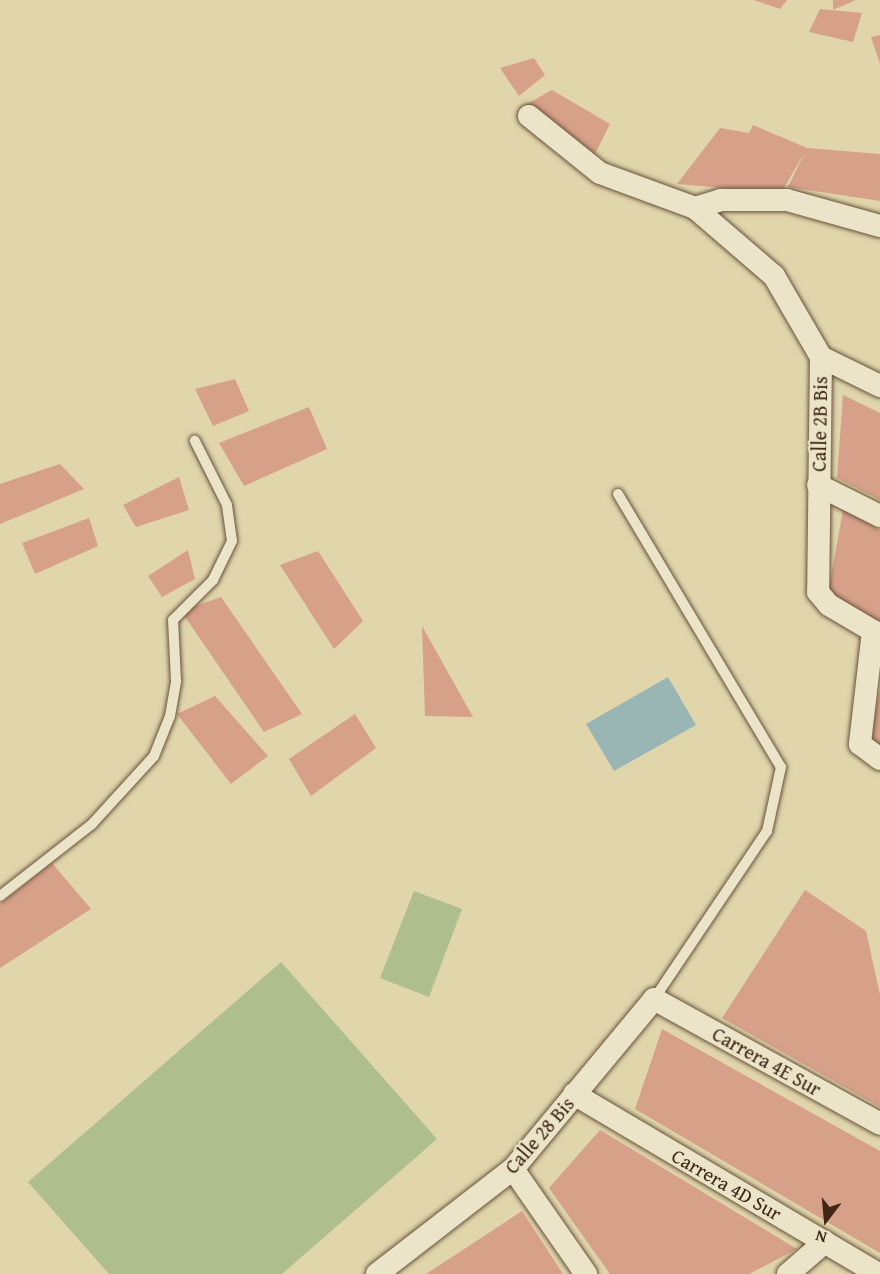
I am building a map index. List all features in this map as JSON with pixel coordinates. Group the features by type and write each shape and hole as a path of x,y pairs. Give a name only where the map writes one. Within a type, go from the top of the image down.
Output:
{"street":[{"name":"Calle 2B Bis","path":"529,116 600,173 695,208 752,251 774,276 821,357 817,581 829,605 876,633"},
{"path":"695,208 722,200 787,200 880,226"},
{"path":"821,357 880,386"},
{"path":"818,485 880,516"},
{"path":"876,633 860,723 860,744 880,759"},
{"name":"Calle 28 Bis","path":"380,1273 513,1169 654,999"},
{"name":"Carrera 4E Sur","path":"654,999 880,1124"},
{"name":"Carrera 4D Sur","path":"574,1094 878,1274"},
{"path":"513,1169 586,1274"},
{"path":"788,1274 825,1242"}],"lane":[{"path":"0,896 92,824 154,756 170,716 176,681 173,620 213,580 232,541 227,505 195,441"},
{"path":"618,494 781,767 767,831 654,999"}],"green space":[{"path":"414,891 462,909 429,997 380,978"},
{"path":"281,962 437,1139 282,1274 109,1274 28,1182"}],"water":[{"path":"668,677 696,725 614,771 586,724"}],"building":[{"path":"754,0 787,0 780,9"},
{"path":"833,0 856,0 833,10"},
{"path":"820,9 862,13 853,42 809,32"},
{"path":"880,35 880,64 871,37"},
{"path":"534,58 545,75 519,96 500,68"},
{"path":"552,90 610,124 593,158 525,105"},
{"path":"753,125 807,148 880,154 880,201 788,187 805,152 781,193 677,184 720,128 749,133"},
{"path":"235,379 249,411 213,426 195,389"},
{"path":"843,395 880,413 880,500 837,478"},
{"path":"309,407 327,449 244,486 219,443"},
{"path":"60,464 84,489 0,524 0,484"},
{"path":"179,477 189,510 136,527 123,505"},
{"path":"843,510 880,530 880,622 828,593"},
{"path":"89,518 98,546 35,574 22,543"},
{"path":"188,550 195,579 162,597 148,576"},
{"path":"318,551 363,621 334,649 280,565"},
{"path":"221,597 302,714 264,732 181,611"},
{"path":"422,626 473,717 425,716"},
{"path":"880,693 880,747 870,742"},
{"path":"215,696 268,756 231,784 177,714"},
{"path":"355,714 376,748 311,796 289,759"},
{"path":"52,863 91,909 0,968 0,904"},
{"path":"805,890 866,931 880,995 880,1107 722,1018"},
{"path":"662,1029 880,1151 880,1253 635,1109"},
{"path":"600,1130 797,1249 749,1274 610,1274 549,1188"},
{"path":"522,1211 563,1274 426,1274"}]}
